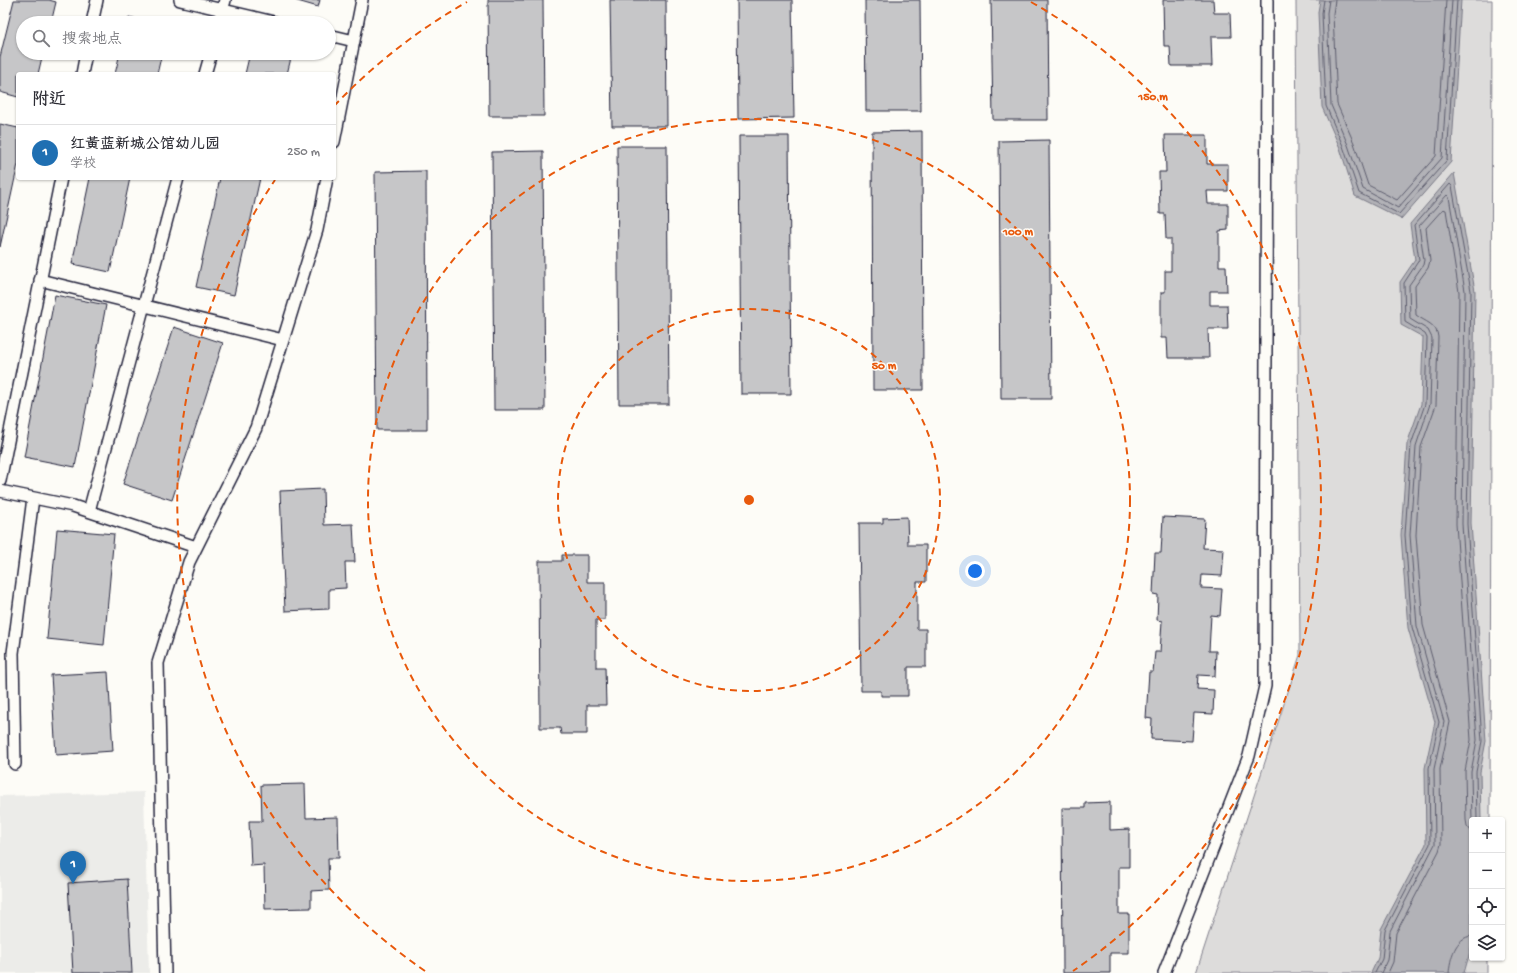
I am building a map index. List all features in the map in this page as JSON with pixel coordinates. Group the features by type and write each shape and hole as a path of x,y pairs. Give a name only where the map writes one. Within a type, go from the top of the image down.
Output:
{"lane":[{"path":"93,16 96,0"},
{"path":"180,0 223,5 257,16"},
{"path":"336,132 362,0"},
{"path":"1164,973 1249,756 1265,686 1267,0"},
{"path":"221,16 223,5"},
{"path":"336,37 354,41"},
{"path":"82,72 85,60"},
{"path":"206,72 209,60"},
{"path":"0,481 61,180"},
{"path":"89,512 177,180"},
{"path":"165,973 158,663 189,562 256,428 317,230 327,180"},
{"path":"40,280 283,340"},
{"path":"0,491 73,506 196,547"},
{"path":"16,764 13,653 33,498"}],"shaded area":[{"path":"1296,0 1492,0 1490,817 1469,817 1469,961 1487,961 1487,973 1196,973 1300,655"},
{"path":"144,792 149,973 0,973 0,796"}],"water":[{"path":"1320,0 1461,0 1451,162 1401,219 1355,196 1340,148 1322,107 1318,12"},
{"path":"1454,173 1475,291 1471,523 1486,741 1480,772 1481,817 1469,817 1469,956 1464,973 1371,973 1378,958 1381,929 1426,844 1425,768 1435,722 1408,628 1401,535 1407,444 1421,404 1423,337 1401,325 1400,282 1415,260 1410,224"}],"building":[{"path":"14,0 49,0 56,2 53,16 16,16 16,60 41,60 38,72 16,72 16,96 0,92 0,57"},
{"path":"294,0 320,0 318,7"},
{"path":"488,0 543,0 544,116 489,116"},
{"path":"610,0 666,0 667,126 612,126"},
{"path":"737,0 792,0 794,118 738,119"},
{"path":"865,0 920,0 921,111 866,111"},
{"path":"991,0 1047,0 1048,120 993,120"},
{"path":"1163,0 1213,0 1214,13 1230,13 1231,37 1211,37 1212,66 1171,66 1170,46 1164,46"},
{"path":"118,60 160,60 157,72 115,72"},
{"path":"248,60 290,60 288,72 245,72"},
{"path":"0,124 16,128 16,173 0,247"},
{"path":"922,131 923,390 873,390 872,132"},
{"path":"1165,135 1207,135 1207,164 1228,164 1228,191 1207,191 1208,204 1228,204 1228,230 1219,231 1219,266 1226,266 1227,291 1210,291 1210,305 1227,305 1228,329 1208,329 1209,358 1168,358 1167,338 1161,338 1161,292 1165,292 1165,271 1171,271 1171,239 1166,239 1165,214 1160,214 1159,172 1166,172"},
{"path":"739,136 789,136 791,394 741,394"},
{"path":"1049,140 1051,399 1001,399 999,141"},
{"path":"617,146 667,146 669,404 619,404"},
{"path":"543,151 545,410 494,410 492,152"},
{"path":"426,171 427,430 377,430 375,172"},
{"path":"90,180 130,180 110,272 72,264"},
{"path":"220,180 260,180 234,295 196,287"},
{"path":"55,295 106,305 75,467 24,457"},
{"path":"174,327 223,343 172,500 123,484"},
{"path":"323,489 324,525 353,524 355,562 345,562 346,588 329,589 329,609 285,611 280,491"},
{"path":"907,517 908,545 926,545 926,582 917,582 917,629 926,629 926,667 908,667 908,696 881,696 881,691 861,691 859,523 883,523 883,518"},
{"path":"1163,517 1205,519 1203,548 1224,549 1222,576 1202,575 1201,588 1222,589 1220,616 1211,615 1209,651 1216,651 1215,676 1198,675 1197,689 1214,690 1213,714 1194,713 1192,741 1151,739 1152,719 1146,718 1149,672 1153,672 1155,652 1160,652 1162,621 1157,620 1158,595 1153,594 1155,553 1161,553"},
{"path":"57,529 114,534 104,645 47,639"},
{"path":"562,555 587,555 587,582 605,582 605,620 596,620 596,667 605,667 606,705 587,705 587,734 561,734 560,728 540,728 539,561 562,561"},
{"path":"108,672 113,751 56,755 51,675"},
{"path":"305,784 306,818 338,817 339,858 328,858 329,890 311,891 311,908 265,909 264,865 251,866 249,821 262,821 261,785"},
{"path":"1110,802 1110,830 1129,829 1129,867 1119,867 1119,914 1129,914 1129,953 1110,953 1110,973 1063,973 1062,808 1085,808 1085,803"},
{"path":"127,879 132,973 73,973 68,883"}],"place":[{"name":"红黄蓝新城公馆幼儿园","path":"73,884"}]}
